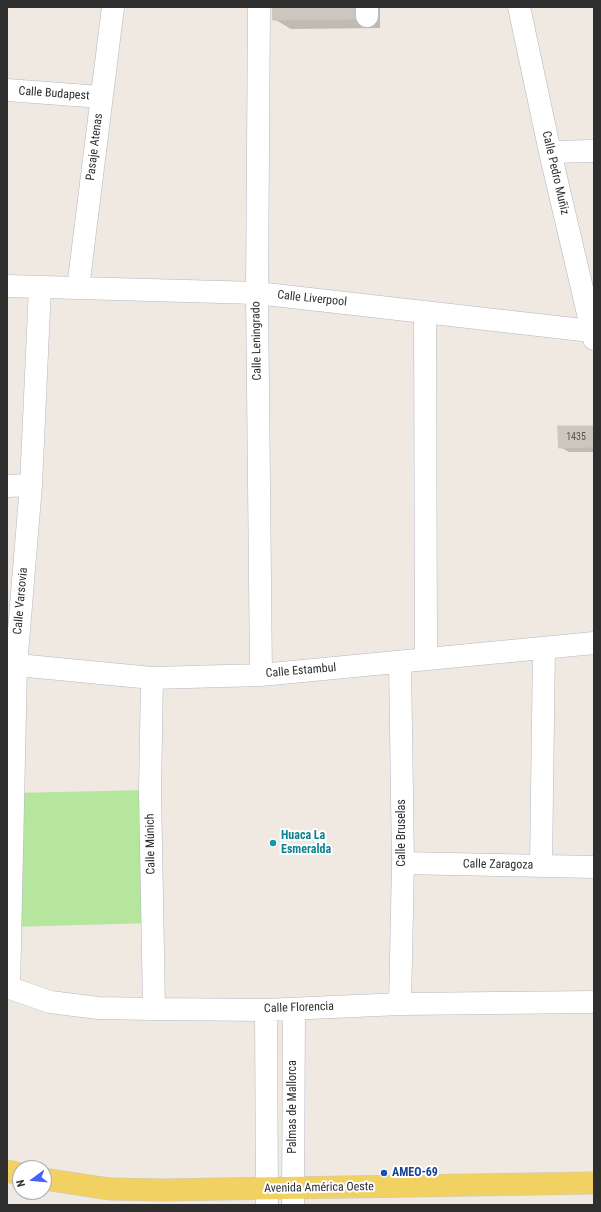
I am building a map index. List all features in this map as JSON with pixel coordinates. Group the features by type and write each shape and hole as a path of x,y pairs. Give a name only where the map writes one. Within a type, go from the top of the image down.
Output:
{"main road":[{"name":"Avenida América Oeste","path":"52,1180 109,1189 163,1190 267,1197 594,1183"}],"street":[{"name":"Pasaje Atenas","path":"78,288 113,7"},
{"name":"Calle Leningrado","path":"259,7 257,293 261,675"},
{"name":"Calle Pedro Muñiz","path":"519,7 550,152 593,335"},
{"name":"Calle Budapest","path":"7,90 101,97"},
{"path":"550,152 594,151"},
{"name":"Calle Liverpool","path":"7,286 257,293 425,312 593,335"},
{"name":"Calle Varsovia","path":"8,987 12,665 31,485 40,287"},
{"path":"425,312 426,659"},
{"path":"7,486 31,485"},
{"name":"Calle Estambul","path":"12,665 152,678 261,675 594,643"},
{"path":"541,866 544,648"},
{"name":"Calle Bruselas","path":"400,662 403,863 400,1004"},
{"name":"Calle Múnich","path":"152,678 150,790 154,1009"},
{"name":"Calle Zaragoza","path":"403,863 594,867"},
{"name":"Calle Florencia","path":"8,987 50,1002 98,1008 266,1010 400,1004 594,1002"},
{"name":"Palmas de Mallorca","path":"293,1197 294,1009"},
{"path":"266,1010 267,1197"}],"green space":[{"path":"150,790 152,923 10,927 13,793"}],"building":[{"path":"273,7 363,7 363,19 273,20"},
{"path":"558,426 594,426 594,447 559,448"}],"place":[{"name":"Huaca La Esmeralda","path":"273,843"},
{"name":"AMEO-69","path":"384,1173"}]}
